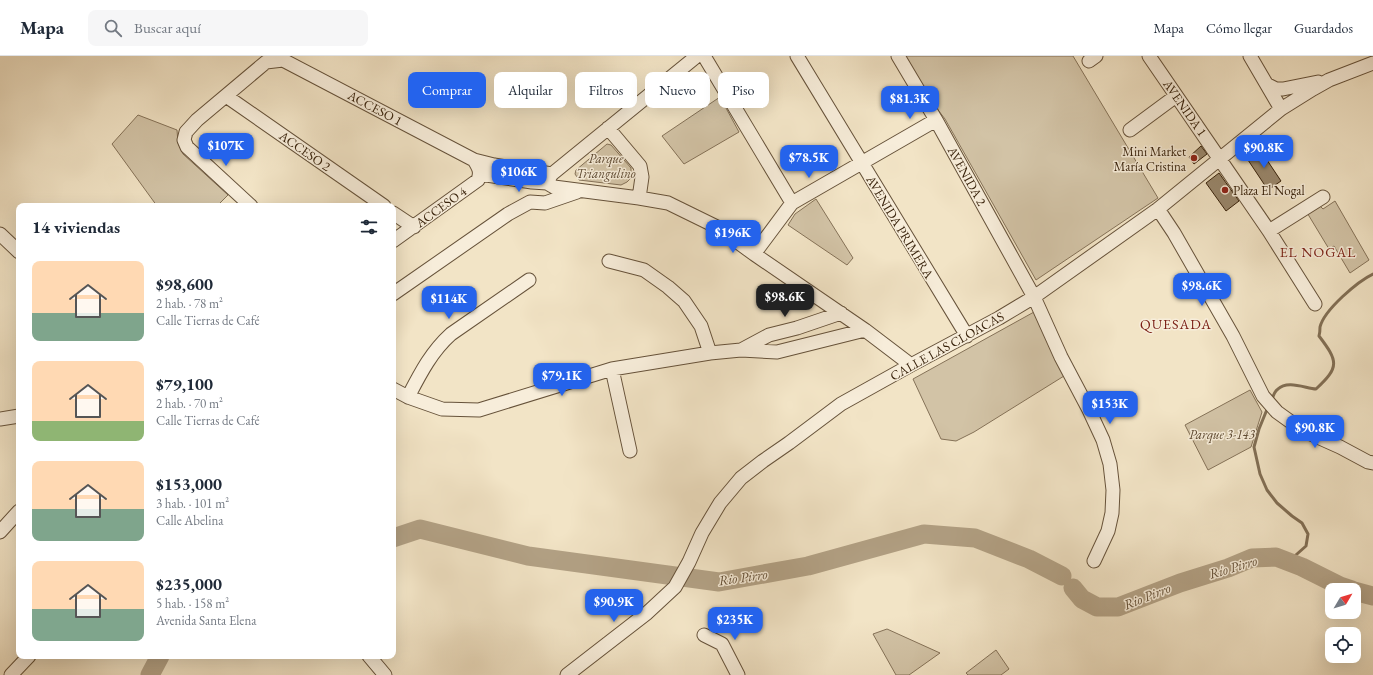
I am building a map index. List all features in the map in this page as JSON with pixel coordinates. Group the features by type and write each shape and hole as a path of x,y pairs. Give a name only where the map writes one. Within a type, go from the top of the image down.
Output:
{"street":[{"path":"530,202 536,191 608,128 697,56"},
{"path":"704,56 792,203"},
{"name":"AVENIDA PRIMERA","path":"797,56 966,336"},
{"name":"AVENIDA 2","path":"898,56 936,120 1034,297 1061,358 1089,410 1103,440 1110,464 1113,490 1112,513 1108,531 1094,561"},
{"name":"AVENIDA 1","path":"1149,56 1269,231 1315,304"},
{"path":"1250,56 1282,109"},
{"name":"ACCESO 1","path":"226,96 266,62 282,60 478,167 494,165 550,179 554,187 668,203 717,227 841,313 911,364"},
{"name":"CALLE LAS CLOACAS","path":"567,675 647,613 675,587 689,562 702,533 720,503 741,478 841,404 911,364 999,318 1034,297 1158,209 1282,109 1313,88 1373,63"},
{"path":"1268,85 1276,89 1283,89 1330,80"},
{"path":"226,96 197,120 186,132 184,140 187,147 248,203"},
{"name":"ACCESO 2","path":"226,96 380,203"},
{"path":"1130,130 1176,96"},
{"path":"754,254 792,203 936,120"},
{"path":"608,128 640,166 642,177 639,198"},
{"name":"ACCESO 4","path":"396,239 478,180 478,167"},
{"path":"396,292 508,214 530,202 545,203 582,190"},
{"path":"1269,231 1323,197"},
{"path":"1158,209 1233,336 1263,396 1277,412 1302,430 1340,447 1368,462 1373,463"},
{"path":"396,214 414,227"},
{"path":"0,234 16,249"},
{"path":"609,261 644,270 668,287 684,301 701,326 710,354"},
{"path":"408,397 425,365 440,344 451,334 529,280"},
{"path":"741,350 769,335 798,328 841,313"},
{"path":"396,391 408,397 442,409 479,410 612,369 741,350 777,352 865,330"},
{"path":"612,369 630,451"},
{"path":"0,419 16,416"},
{"path":"0,532 16,514"},
{"path":"704,635 722,644 738,675"},
{"path":"11,675 26,659"},
{"path":"372,659 385,675"}],"green space":[{"path":"902,56 1073,56 1158,198 1036,280 945,119 922,89"},
{"path":"718,98 718,108 726,108 739,132 684,164 662,136 704,108 710,108 710,104"},
{"path":"138,115 177,130 178,143 183,154 228,195 220,203 155,203 112,144"},
{"name":"Parque Triangulino","path":"607,144 611,145 631,168 631,178 621,185 579,180 575,174 576,170"},
{"path":"816,199 853,258 847,265 788,225 795,214"},
{"path":"1335,201 1369,260 1350,273 1334,246 1329,249 1306,211 1319,205 1323,209"},
{"path":"1034,312 1064,376 974,432 956,441 941,439 913,379"},
{"name":"Parque 3-143","path":"1250,390 1262,412 1251,447 1208,470 1185,425"},
{"path":"887,629 940,653 909,675 896,675 873,634"},
{"path":"996,650 1009,669 1001,675 968,675 966,673"}],"building":[{"path":"1201,146 1207,154 1194,164 1189,157"},
{"path":"1259,148 1281,181 1268,190 1246,157"},
{"name":"Plaza El Nogal","path":"1219,173 1239,201 1226,211 1206,183"}],"waterway":[{"path":"1272,400 1276,391 1282,386 1296,385 1316,389 1329,375 1334,364 1330,352 1319,336 1320,327 1323,320 1342,297 1373,274"},
{"path":"1268,407 1259,429 1254,447 1260,474 1267,490 1277,503 1302,523 1308,534 1306,546 1288,562"},
{"name":"Rio Pirro","path":"396,537 420,529 528,556 719,582 808,566 924,534 975,538 1029,559 1062,576"},
{"name":"Río Pirro","path":"1073,588 1082,599 1097,607 1118,607 1180,583 1228,568 1252,558 1276,557 1302,567 1334,583"},
{"name":"Río Pirro","path":"1361,593 1373,596"},
{"name":"Rio Pirro","path":"150,675 158,659"}],"place":[{"name":"Mini Market María Cristina","path":"1194,158"},
{"name":"Plaza El Nogal","path":"1225,190"}],"district":[{"name":"EL NOGAL","path":"1318,252"},
{"name":"QUESADA","path":"1176,324"}]}
